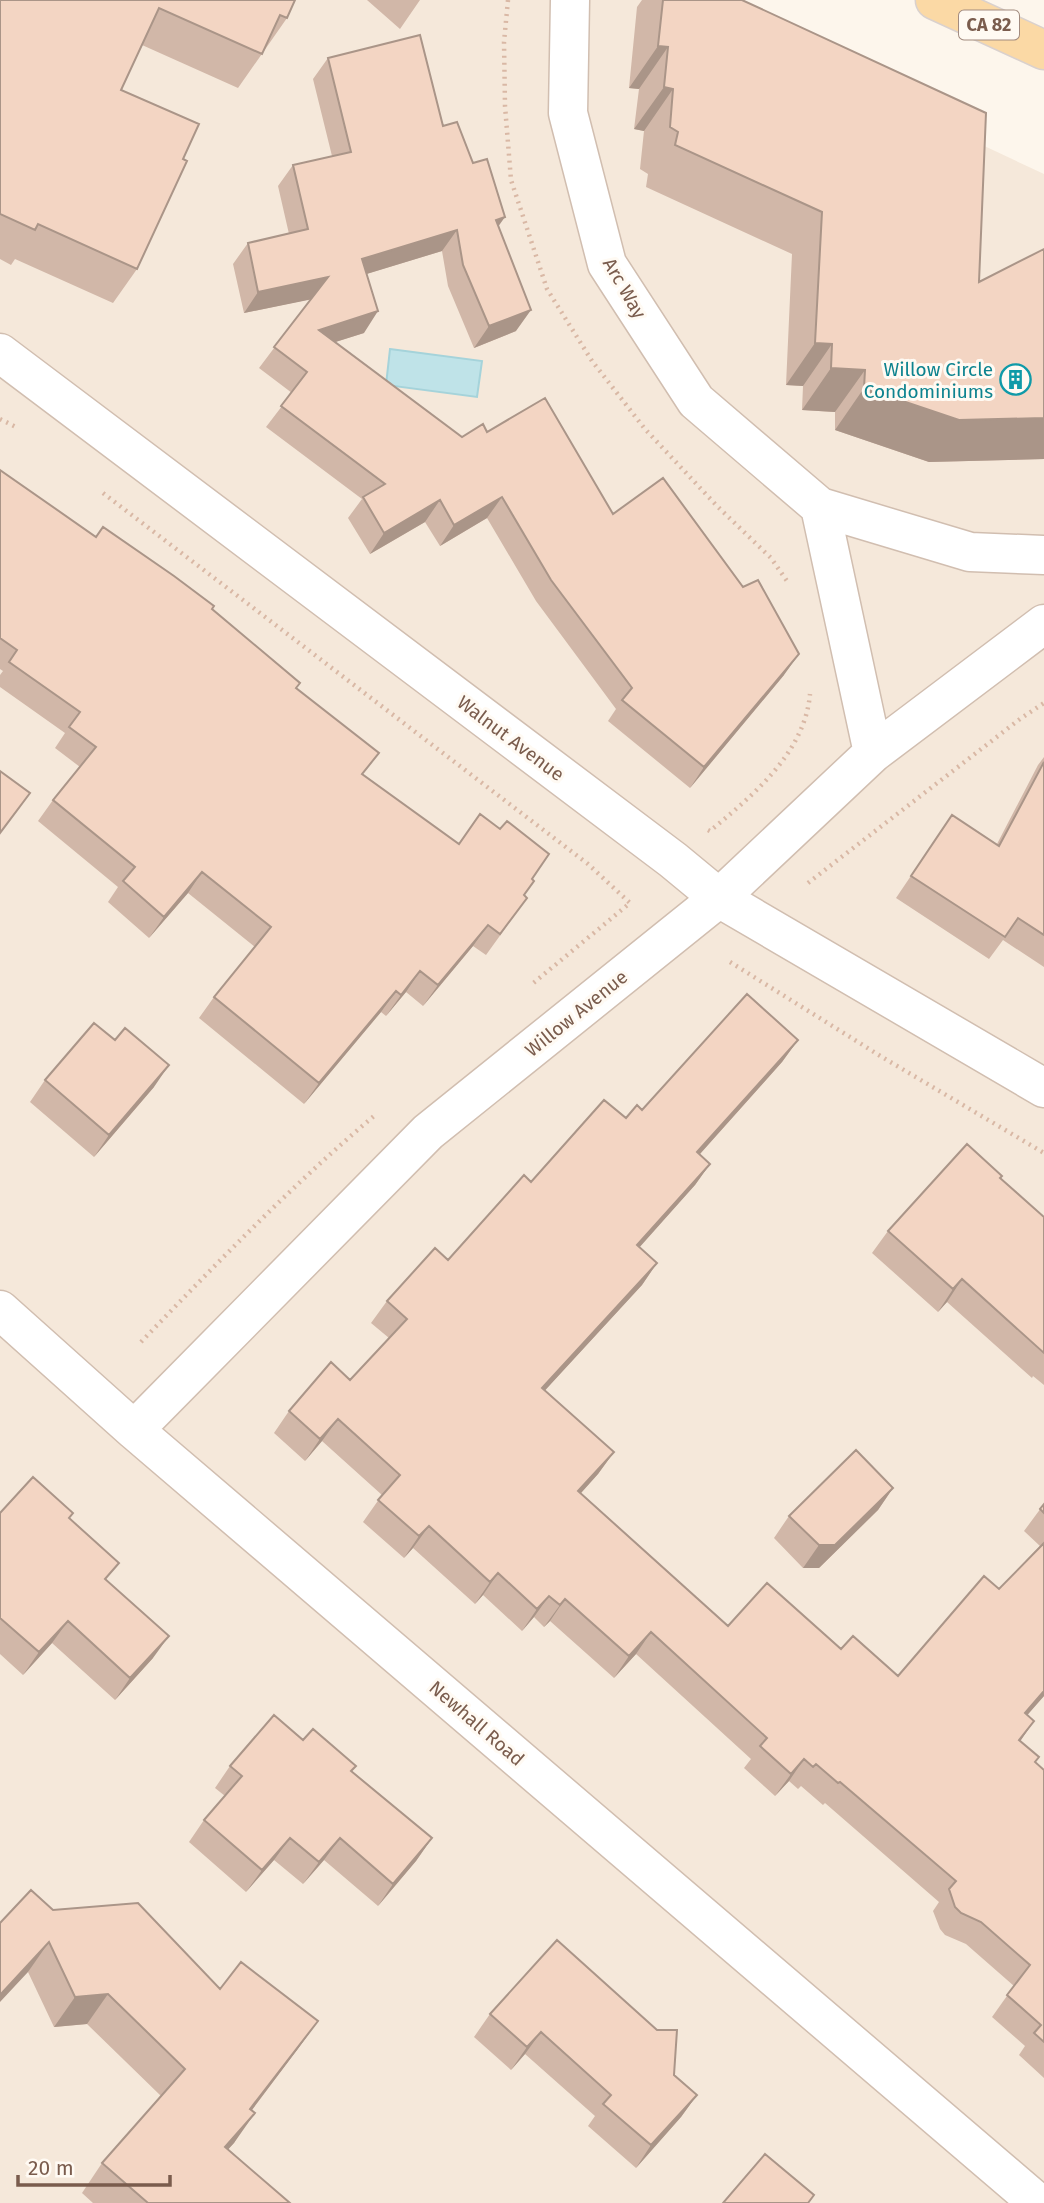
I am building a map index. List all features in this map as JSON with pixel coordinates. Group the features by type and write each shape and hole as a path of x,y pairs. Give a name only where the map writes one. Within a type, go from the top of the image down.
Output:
{"main road":[{"name":"CA 82","path":"935,0 1044,50"}],"street":[{"name":"Arc Way","path":"570,0 568,113 607,264 696,401 820,507 970,552 1044,555"},
{"name":"Walnut Avenue","path":"0,353 673,860 719,898 1044,1088"},
{"path":"820,507 873,753"},
{"name":"Willow Avenue","path":"134,1430 428,1132 719,898 873,753 1044,624"},
{"name":"Newhall Road","path":"0,1310 134,1430 1038,2203"}],"path":[{"path":"508,0 504,42 505,106 511,180 547,289 592,360 645,429 771,558 792,589"},
{"path":"0,419 20,429"},
{"path":"94,486 588,864 629,903 523,992"},
{"path":"699,823 710,831 746,802 790,751 808,712 811,689"},
{"path":"799,889 1044,703"},
{"path":"721,957 1044,1153"},
{"path":"141,1342 257,1222 321,1161 374,1116"}],"shaded area":[{"path":"0,0 672,0 1044,174 1044,2203 0,2203"}],"water":[{"path":"390,349 482,361 477,397 386,385"}],"building":[{"path":"0,0 295,0 287,18 280,15 262,54 159,8 121,90 199,124 183,159 187,161 137,269 38,224 35,230 0,214"},
{"path":"663,0 742,0 986,113 979,282 1044,249 1044,418 959,420 864,388 865,370 831,368 832,344 815,343 822,212 675,145 678,132 670,127 673,89 664,87 668,47 658,46"},
{"path":"420,35 443,126 457,122 473,163 487,159 505,217 496,220 531,310 489,326 463,265 457,230 362,259 378,311 319,330 462,437 483,424 487,432 545,398 613,514 663,478 743,587 758,580 799,654 704,767 622,700 632,688 551,580 502,497 454,525 440,500 384,533 363,497 385,484 281,406 307,372 274,347 328,277 258,292 248,243 308,229 293,165 351,152 328,58"},
{"path":"0,470 96,537 103,527 214,606 212,609 300,683 296,688 379,753 362,774 459,844 480,814 500,829 507,821 549,854 524,895 527,898 500,934 488,925 438,985 420,971 401,995 396,991 319,1083 214,997 271,927 202,872 164,917 123,881 135,867 53,800 96,747 69,727 80,712 9,662 17,650 0,638"},
{"path":"1044,762 1044,935 1018,918 1005,937 911,876 952,815 999,846"},
{"path":"0,771 30,793 0,833"},
{"path":"747,994 798,1040 697,1152 710,1164 637,1245 657,1263 542,1388 614,1452 578,1491 728,1626 767,1583 841,1649 853,1636 898,1676 984,1576 999,1589 1044,1543 1044,1691 1025,1713 1034,1721 1019,1740 1039,1757 1035,1762 1044,1770 1044,2042 1034,2033 1041,2025 1007,1995 1030,1965 981,1922 961,1913 955,1907 949,1889 956,1881 840,1782 816,1764 813,1767 804,1759 791,1774 760,1746 767,1738 651,1632 629,1656 565,1599 560,1605 549,1596 537,1609 498,1573 490,1582 429,1526 419,1536 378,1500 400,1475 338,1419 320,1439 289,1411 331,1362 350,1380 407,1319 387,1301 435,1248 448,1260 524,1175 531,1182 604,1100 626,1118 637,1105 642,1110"},
{"path":"94,1023 115,1040 125,1028 169,1065 109,1135 45,1080"},
{"path":"967,1144 1044,1217 1044,1353 962,1279 953,1289 888,1231"},
{"path":"856,1450 893,1488 835,1545 819,1545 789,1516"},
{"path":"33,1477 73,1513 69,1518 119,1563 105,1579 169,1636 130,1678 68,1621 39,1652 0,1618 0,1513"},
{"path":"274,1715 303,1740 313,1729 356,1766 351,1771 432,1838 393,1884 340,1838 319,1862 290,1838 262,1870 204,1820 242,1776 230,1766"},
{"path":"31,1890 53,1910 138,1903 220,1989 241,1962 318,2021 250,2109 255,2113 225,2147 290,2203 148,2203 102,2163 185,2069 108,1994 75,1997 49,1942 0,1995 0,1923"},
{"path":"557,1940 657,2030 677,2030 674,2075 697,2095 651,2145 603,2104 611,2095 541,2032 527,2047 490,2014"},
{"path":"765,2154 814,2195 808,2203 723,2203"}],"place":[{"name":"Willow Circle Condominiums","path":"1016,380"}]}
